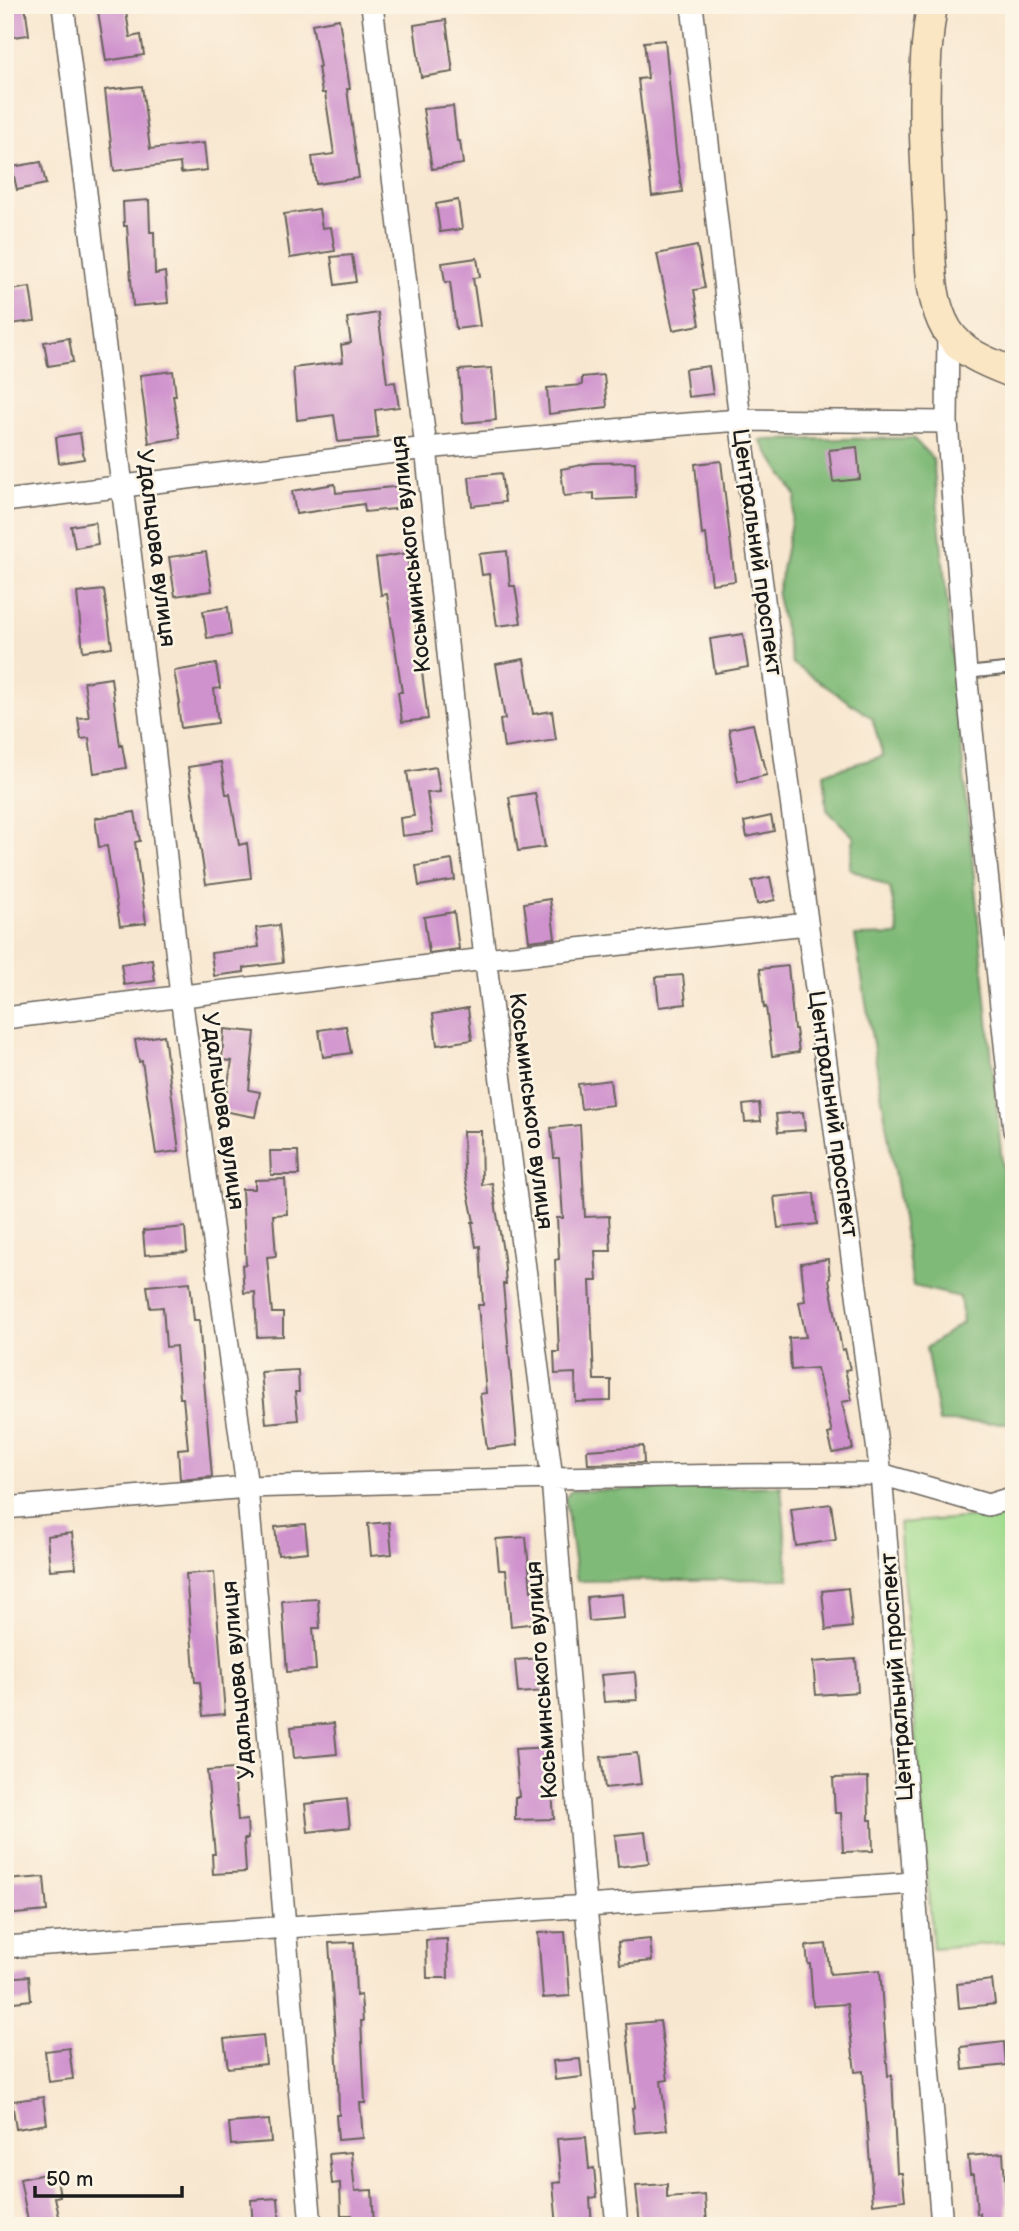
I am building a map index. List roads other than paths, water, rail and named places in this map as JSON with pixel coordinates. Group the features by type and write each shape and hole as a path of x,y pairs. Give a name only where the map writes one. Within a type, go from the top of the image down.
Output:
{"main road":[{"path":"932,5 924,68 925,152 934,300 948,331 962,347 982,361 1014,373"}],"street":[{"name":"Удальцова вулиця","path":"64,5 154,747 181,996 247,1487 311,2226"},
{"name":"Косьминського вулиця","path":"372,5 426,449 458,747 552,1478 586,1907 617,2226"},
{"name":"Центральний проспект","path":"692,5 740,420 881,1475 942,2226"},
{"path":"948,331 947,422 967,673 1014,1130"},
{"path":"5,501 426,449 635,428 740,420 947,422"},
{"path":"5,1018 485,959 807,924"},
{"path":"5,1508 247,1487 552,1478 881,1475 988,1505 1014,1497"},
{"path":"5,1947 913,1883"}],"lane":[{"path":"967,673 1014,668"}]}
